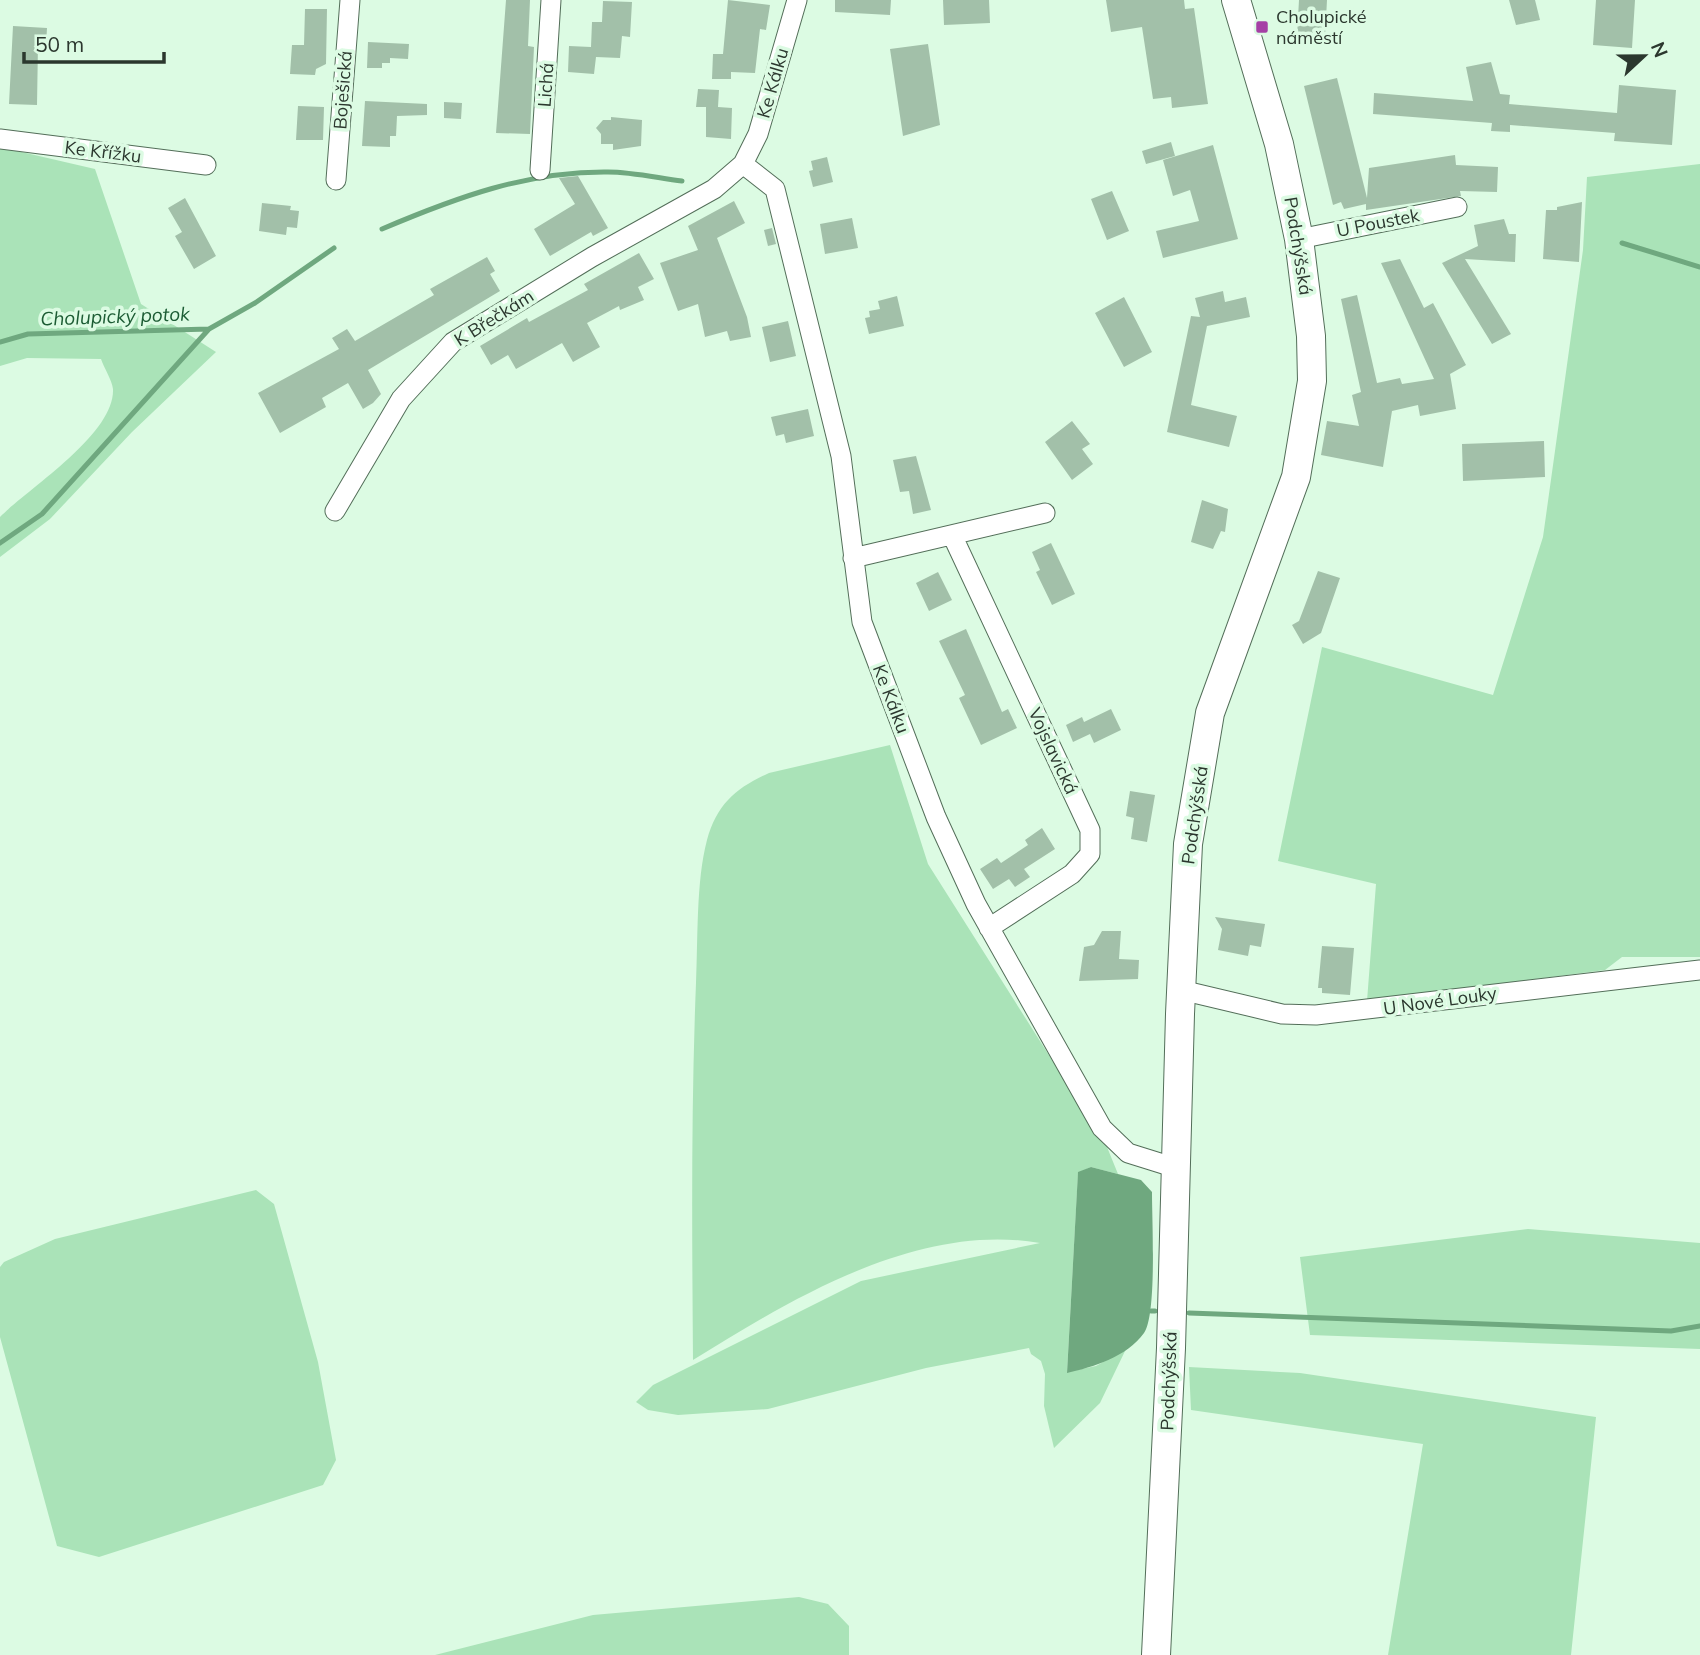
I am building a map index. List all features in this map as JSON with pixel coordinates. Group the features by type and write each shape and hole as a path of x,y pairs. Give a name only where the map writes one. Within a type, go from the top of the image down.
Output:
{"street":[{"name":"Boješická","path":"336,180 350,0"},
{"name":"Lichá","path":"540,170 551,0"},
{"name":"Ke Kálku","path":"714,189 743,164 758,134 797,0"},
{"name":"Podchýšská","path":"1156,1655 1170,1374 1188,844 1210,713 1296,477 1312,381 1311,336 1299,239 1279,144 1236,0"},
{"name":"Ke Křížku","path":"0,139 206,165"},
{"name":"Ke Kálku","path":"743,164 775,189 841,456 862,622 936,817 989,928 1102,1128 1128,1153 1176,1168"},
{"name":"K Břečkám","path":"335,511 401,399 453,342 592,257 714,189"},
{"name":"U Poustek","path":"1299,239 1457,207"},
{"path":"853,558 953,537 1045,513"},
{"name":"Vojslavická","path":"953,537 1090,830 1090,854 1072,874 989,928"},
{"name":"U Nové Louky","path":"1181,990 1282,1014 1316,1015 1700,970"}],"shaded area":[{"path":"0,147 95,169 141,304 216,352 132,432 50,519 0,557 0,517 86,442 110,406 113,389 101,359 27,358 0,366"},
{"path":"1700,164 1700,957 1622,957 1605,970 1367,1001 1376,884 1278,861 1322,647 1493,695 1543,537 1583,250 1587,177"},
{"path":"890,745 928,864 1107,1147 1118,1174 1091,1167 1078,1173 1067,1372 1096,1366 1126,1349 1100,1403 1054,1448 1044,1406 1045,1374 1041,1361 1031,1354 1029,1348 926,1368 768,1409 678,1415 648,1410 636,1402 653,1385 861,1281 1040,1243 994,1239 948,1244 903,1254 858,1270 815,1290 693,1360 694,1030 699,892 703,856 711,827 729,799 769,773"},
{"path":"1091,1167 1141,1180 1152,1192 1151,1307 1144,1333 1128,1349 1098,1364 1067,1373 1078,1172"},
{"path":"256,1190 274,1204 318,1362 336,1460 323,1485 99,1557 57,1546 0,1337 0,1267 4,1262 55,1239"},
{"path":"1528,1229 1700,1243 1700,1349 1310,1335 1300,1257"},
{"path":"1189,1367 1300,1373 1596,1417 1571,1655 1388,1655 1423,1444 1191,1410"},
{"path":"799,1597 828,1604 849,1626 849,1655 435,1655 593,1615"}],"building":[{"path":"506,0 530,0 528,46 534,47 530,134 496,133"},
{"path":"728,0 770,5 766,30 760,29 755,73 731,72 731,79 712,79 713,54 723,54"},
{"path":"835,0 891,0 890,15 835,12"},
{"path":"943,0 989,0 990,23 944,25"},
{"path":"1106,0 1184,0 1185,9 1194,8 1208,104 1172,108 1171,97 1153,99 1142,27 1111,32"},
{"path":"1299,0 1327,0 1325,38 1297,36"},
{"path":"1509,0 1535,0 1540,20 1516,25"},
{"path":"1596,0 1635,0 1632,48 1593,45"},
{"path":"603,1 632,2 630,37 622,36 620,58 596,57 594,74 568,72 569,46 591,47 592,22 602,22"},
{"path":"305,9 327,9 326,64 316,69 315,75 290,74 292,45 304,45"},
{"path":"13,26 47,28 46,45 38,44 37,105 9,104"},
{"path":"368,42 409,44 408,59 390,58 390,63 382,63 382,68 367,68"},
{"path":"928,44 940,125 903,136 890,49"},
{"path":"1491,62 1500,94 1510,95 1509,104 1617,113 1619,85 1676,90 1672,145 1614,141 1615,133 1510,125 1510,132 1491,131 1492,123 1373,114 1374,93 1473,101 1466,67"},
{"path":"1337,78 1367,198 1369,168 1455,155 1456,165 1498,167 1497,192 1460,191 1461,196 1366,210 1366,204 1344,209 1341,202 1333,205 1304,86"},
{"path":"698,89 719,90 718,107 732,108 731,139 706,137 706,107 696,107"},
{"path":"365,101 427,104 427,115 397,116 396,136 390,136 390,147 362,146"},
{"path":"444,102 462,103 461,119 444,118"},
{"path":"298,106 324,107 323,140 296,140"},
{"path":"611,117 642,120 641,146 613,150 613,144 601,144 601,134 596,128 603,120 611,120"},
{"path":"1171,142 1175,156 1146,164 1142,151"},
{"path":"1213,145 1238,239 1163,258 1156,231 1199,221 1190,190 1173,196 1163,160"},
{"path":"827,157 833,182 813,187 809,171 813,170 811,161"},
{"path":"578,176 608,228 593,236 591,232 550,256 534,229 575,204 559,178"},
{"path":"1112,191 1129,231 1107,240 1091,199"},
{"path":"185,198 216,256 194,269 175,236 182,232 168,208"},
{"path":"734,201 745,223 717,238 747,317 751,337 730,341 727,331 705,337 698,304 678,311 660,263 698,250 688,226"},
{"path":"1582,202 1579,262 1543,259 1546,210 1557,210 1557,207"},
{"path":"262,203 291,206 290,210 299,211 297,228 287,227 286,235 259,231"},
{"path":"852,218 858,248 825,254 820,224"},
{"path":"1504,219 1509,234 1516,234 1515,262 1465,259 1511,334 1492,344 1442,263 1478,246 1474,225"},
{"path":"772,228 776,244 768,246 764,230"},
{"path":"639,253 654,279 638,287 644,300 620,310 619,306 587,323 600,347 573,362 562,343 516,369 508,355 491,365 480,346 527,318 529,322 588,290 584,284"},
{"path":"487,257 495,271 490,274 500,291 368,370 381,394 373,403 363,409 348,383 322,398 326,407 280,433 258,393 339,349 332,338 347,329 355,341 434,295 430,289"},
{"path":"1400,259 1424,308 1433,303 1466,365 1450,374 1456,409 1420,416 1418,405 1392,411 1383,467 1321,455 1327,421 1359,426 1352,395 1361,392 1341,299 1357,295 1377,383 1400,378 1402,384 1434,379 1381,263"},
{"path":"1223,291 1225,302 1246,297 1250,317 1207,326 1191,405 1237,416 1229,447 1167,432 1191,316 1200,317 1195,298"},
{"path":"897,296 904,326 869,334 865,318 870,317 869,311 880,309 878,301"},
{"path":"1124,297 1152,352 1124,367 1095,313"},
{"path":"788,321 796,356 770,362 762,327"},
{"path":"808,409 814,436 786,443 784,434 776,436 771,417"},
{"path":"1072,421 1090,444 1082,449 1093,464 1072,480 1045,442"},
{"path":"1544,441 1545,477 1463,481 1462,444"},
{"path":"916,456 931,510 913,514 909,491 900,492 893,460"},
{"path":"1202,500 1228,509 1225,532 1221,531 1213,549 1191,542"},
{"path":"1051,543 1075,594 1052,605 1036,572 1040,570 1032,552"},
{"path":"1318,571 1340,578 1321,633 1303,644 1292,625 1299,621"},
{"path":"938,572 952,600 929,611 916,583"},
{"path":"966,629 1002,712 1008,709 1017,728 981,745 959,698 965,695 939,641"},
{"path":"1111,709 1121,730 1094,743 1090,734 1073,742 1066,725 1082,717 1084,722"},
{"path":"1130,791 1155,795 1147,842 1131,839 1134,818 1126,816"},
{"path":"1042,828 1055,849 1024,869 1030,877 1015,887 1009,879 993,889 980,869 997,858 1001,863 1028,845 1025,840"},
{"path":"1215,917 1265,924 1261,947 1250,945 1248,956 1218,950 1222,929"},
{"path":"1102,931 1121,931 1119,959 1139,960 1138,979 1079,981 1084,947 1094,945"},
{"path":"1322,946 1354,948 1350,995 1322,993 1322,988 1318,988"}],"waterway":[{"name":"Cholupický potok","path":"382,229 492,188 549,176 617,172 682,181"},
{"name":"Cholupický potok","path":"1622,243 1700,267"},
{"name":"Cholupický potok","path":"0,342 28,334 209,329 255,303 334,248"},
{"path":"0,543 42,514 209,329"},
{"path":"1189,1313 1671,1331 1700,1326"}],"place":[{"name":"Cholupické náměstí","path":"1262,27"}]}
